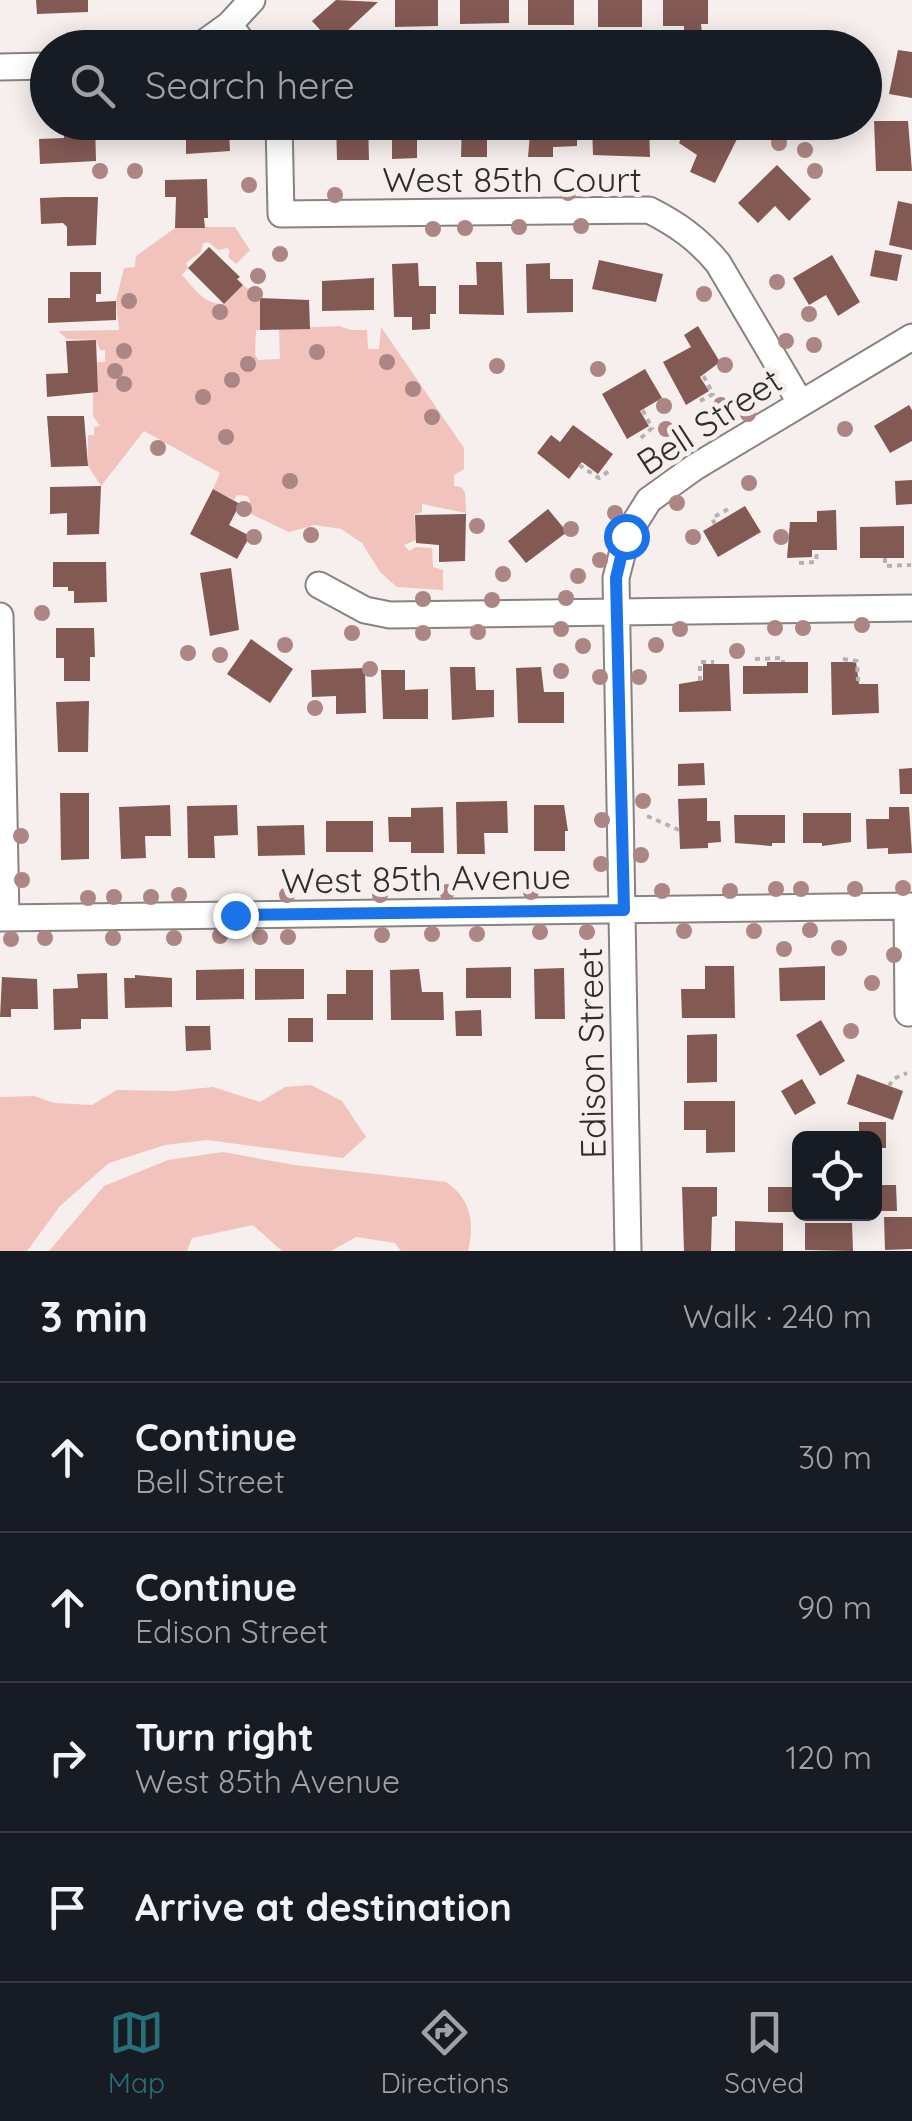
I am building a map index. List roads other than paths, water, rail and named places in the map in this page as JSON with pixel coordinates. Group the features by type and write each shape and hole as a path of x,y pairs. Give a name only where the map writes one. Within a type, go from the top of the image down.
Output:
{"street":[{"path":"223,30 252,0"},
{"path":"229,26 232,30"},
{"path":"0,67 30,66"},
{"name":"West 85th Court","path":"279,140 281,214 649,210 678,225 718,262 800,402"},
{"name":"Bell Street","path":"616,614 616,578 626,536 649,500 694,466 912,336"},
{"path":"319,586 366,610 390,616 912,608"},
{"name":"Edison Street","path":"616,614 628,1251"},
{"path":"0,616 3,918"},
{"path":"908,1013 909,906"},
{"name":"West 85th Avenue","path":"3,918 909,906"}]}
